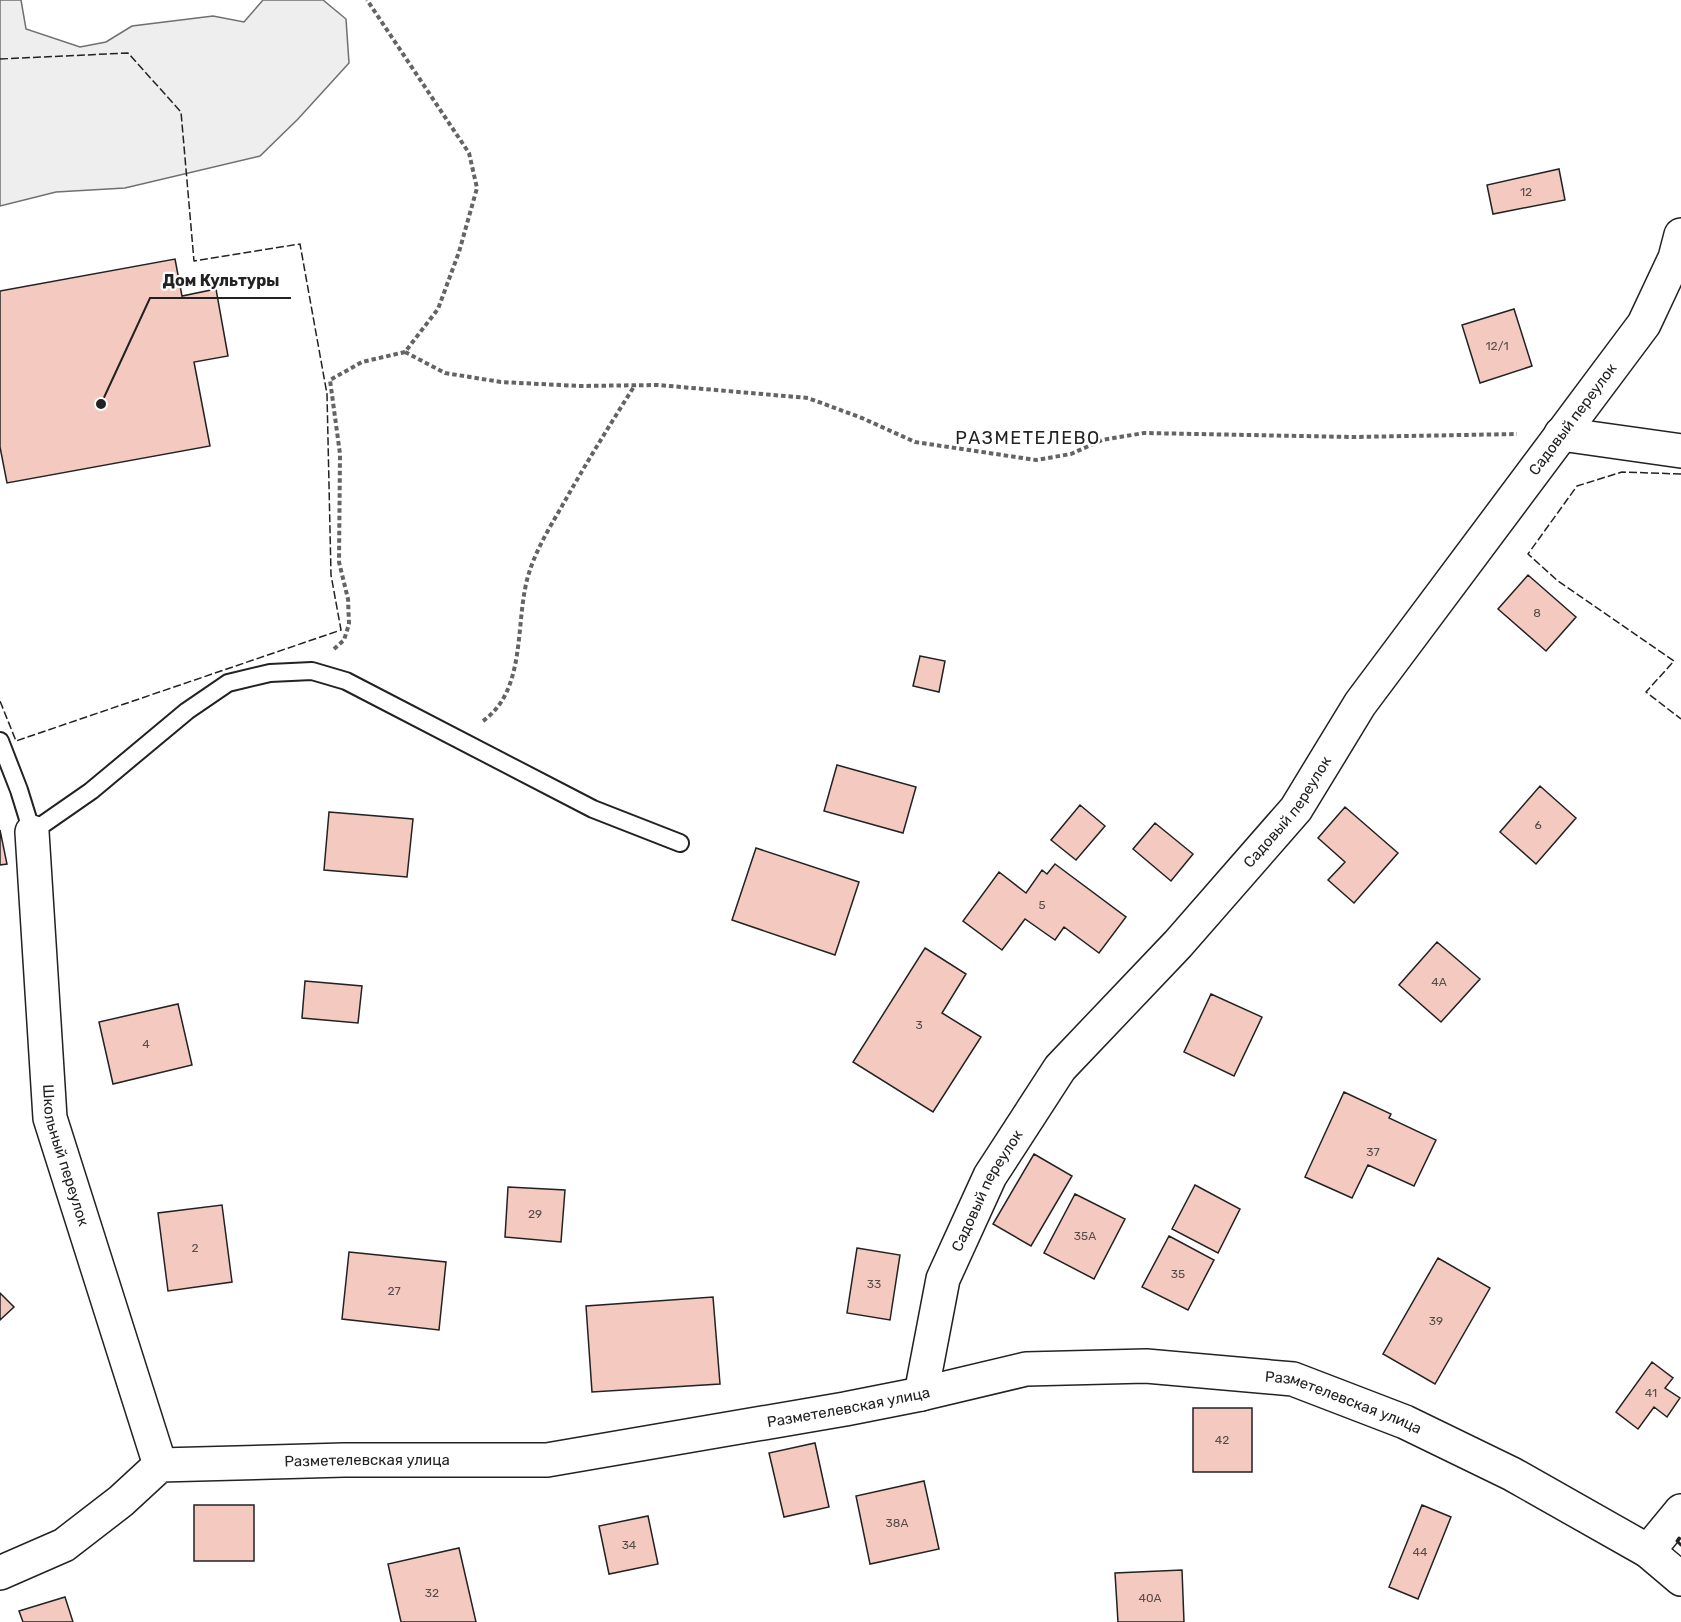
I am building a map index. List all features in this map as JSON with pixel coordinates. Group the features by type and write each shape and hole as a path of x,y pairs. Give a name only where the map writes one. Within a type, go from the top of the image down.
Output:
{"street":[{"name":"Садовый переулок","path":"921,1394 943,1279 990,1176 1060,1068 1178,944 1296,809 1360,704 1644,324 1675,258 1681,235"},
{"path":"1561,434 1681,451"},
{"name":"Школьный переулок","path":"32,832 50,1118 160,1465"},
{"name":"Разметелевская улица","path":"160,1465 344,1460 547,1460 845,1410 1026,1369 1146,1366 1293,1379 1405,1422 1502,1469 1648,1551 1681,1579"},
{"path":"0,1573 64,1545 121,1501 160,1465"},
{"path":"1648,1551 1681,1511"}],"lane":[{"path":"0,741 32,832 91,791 187,711 228,683 270,673 312,670 346,681 592,809 680,843"}],"path":[{"path":"312,670 344,640 349,624 348,599 339,562 340,454 330,380 362,362 405,352 438,309 459,252 477,188 468,153 367,0"},
{"path":"405,352 445,374 501,382 579,386 658,385 808,398 862,418 915,442 1036,460 1071,454 1102,440 1144,433 1353,437 1421,434 1561,434"},
{"path":"458,739 488,718 503,702 519,646 529,572 550,526 635,385"}],"shaded area":[{"path":"0,0 21,0 26,29 80,47 106,42 132,26 213,16 244,22 263,0 323,0 346,19 349,63 298,119 260,156 125,188 56,192 0,206"}],"building":[{"path":"1559,169 1565,200 1493,214 1487,185"},
{"path":"175,259 182,296 216,289 228,356 194,362 210,446 7,483 0,447 0,291"},
{"path":"1514,309 1532,366 1480,383 1462,325"},
{"path":"1528,575 1576,617 1546,651 1498,609"},
{"path":"920,656 945,661 939,692 913,686"},
{"path":"837,765 916,787 903,833 824,811"},
{"path":"1540,786 1576,818 1536,864 1500,832"},
{"path":"1080,805 1105,826 1076,860 1051,840"},
{"path":"1345,807 1398,853 1354,903 1328,880 1345,862 1318,838"},
{"path":"329,812 413,819 407,877 324,870"},
{"path":"1155,823 1193,854 1171,881 1133,849"},
{"path":"0,830 7,864 0,865"},
{"path":"756,848 859,882 835,955 732,920"},
{"path":"1055,864 1126,917 1099,953 1064,927 1055,940 1025,919 1002,950 963,921 999,872 1026,893 1042,870 1047,874"},
{"path":"1437,942 1480,979 1441,1022 1399,985"},
{"path":"925,948 966,974 942,1013 981,1037 933,1112 853,1062"},
{"path":"305,981 362,986 358,1023 302,1018"},
{"path":"1211,994 1262,1017 1234,1076 1184,1052"},
{"path":"178,1004 192,1065 113,1084 99,1022"},
{"path":"1344,1092 1391,1114 1389,1118 1436,1140 1414,1186 1368,1165 1352,1198 1305,1177"},
{"path":"1034,1154 1072,1176 1031,1246 993,1224"},
{"path":"1195,1185 1240,1209 1218,1253 1172,1229"},
{"path":"508,1187 565,1190 561,1242 505,1237"},
{"path":"1075,1194 1125,1219 1094,1279 1044,1253"},
{"path":"222,1205 232,1282 168,1291 158,1213"},
{"path":"1169,1236 1214,1260 1188,1310 1142,1287"},
{"path":"857,1248 900,1255 890,1320 847,1313"},
{"path":"349,1252 446,1262 439,1330 342,1319"},
{"path":"1438,1258 1490,1288 1435,1384 1383,1354"},
{"path":"0,1293 14,1307 0,1320"},
{"path":"713,1297 720,1384 592,1392 586,1306"},
{"path":"1652,1362 1673,1378 1665,1388 1680,1398 1667,1417 1654,1407 1638,1429 1616,1412"},
{"path":"1193,1408 1252,1408 1252,1472 1193,1472"},
{"path":"815,1443 829,1507 784,1517 769,1453"},
{"path":"924,1481 939,1549 870,1564 856,1496"},
{"path":"194,1505 254,1505 254,1561 194,1561"},
{"path":"1422,1505 1451,1517 1418,1599 1389,1587"},
{"path":"648,1516 658,1564 609,1574 599,1526"},
{"path":"459,1548 476,1622 401,1622 388,1564"},
{"path":"1182,1570 1184,1622 1118,1622 1115,1573"},
{"path":"65,1597 73,1622 23,1622 19,1611"}],"fence":[{"path":"0,59 128,53 181,112 194,261 300,244 327,394 331,575 341,630 16,741 0,701"},
{"path":"1681,474 1622,472 1577,486 1528,554 1558,581 1674,661 1646,692 1681,719"}],"wall":[{"path":"1679,1538 1677,1541 1681,1545"}],"place":[{"name":"Дом Культуры","path":"101,404"}],"district":[{"name":"РАЗМЕТЕЛЕВО","path":"1028,438"}]}
